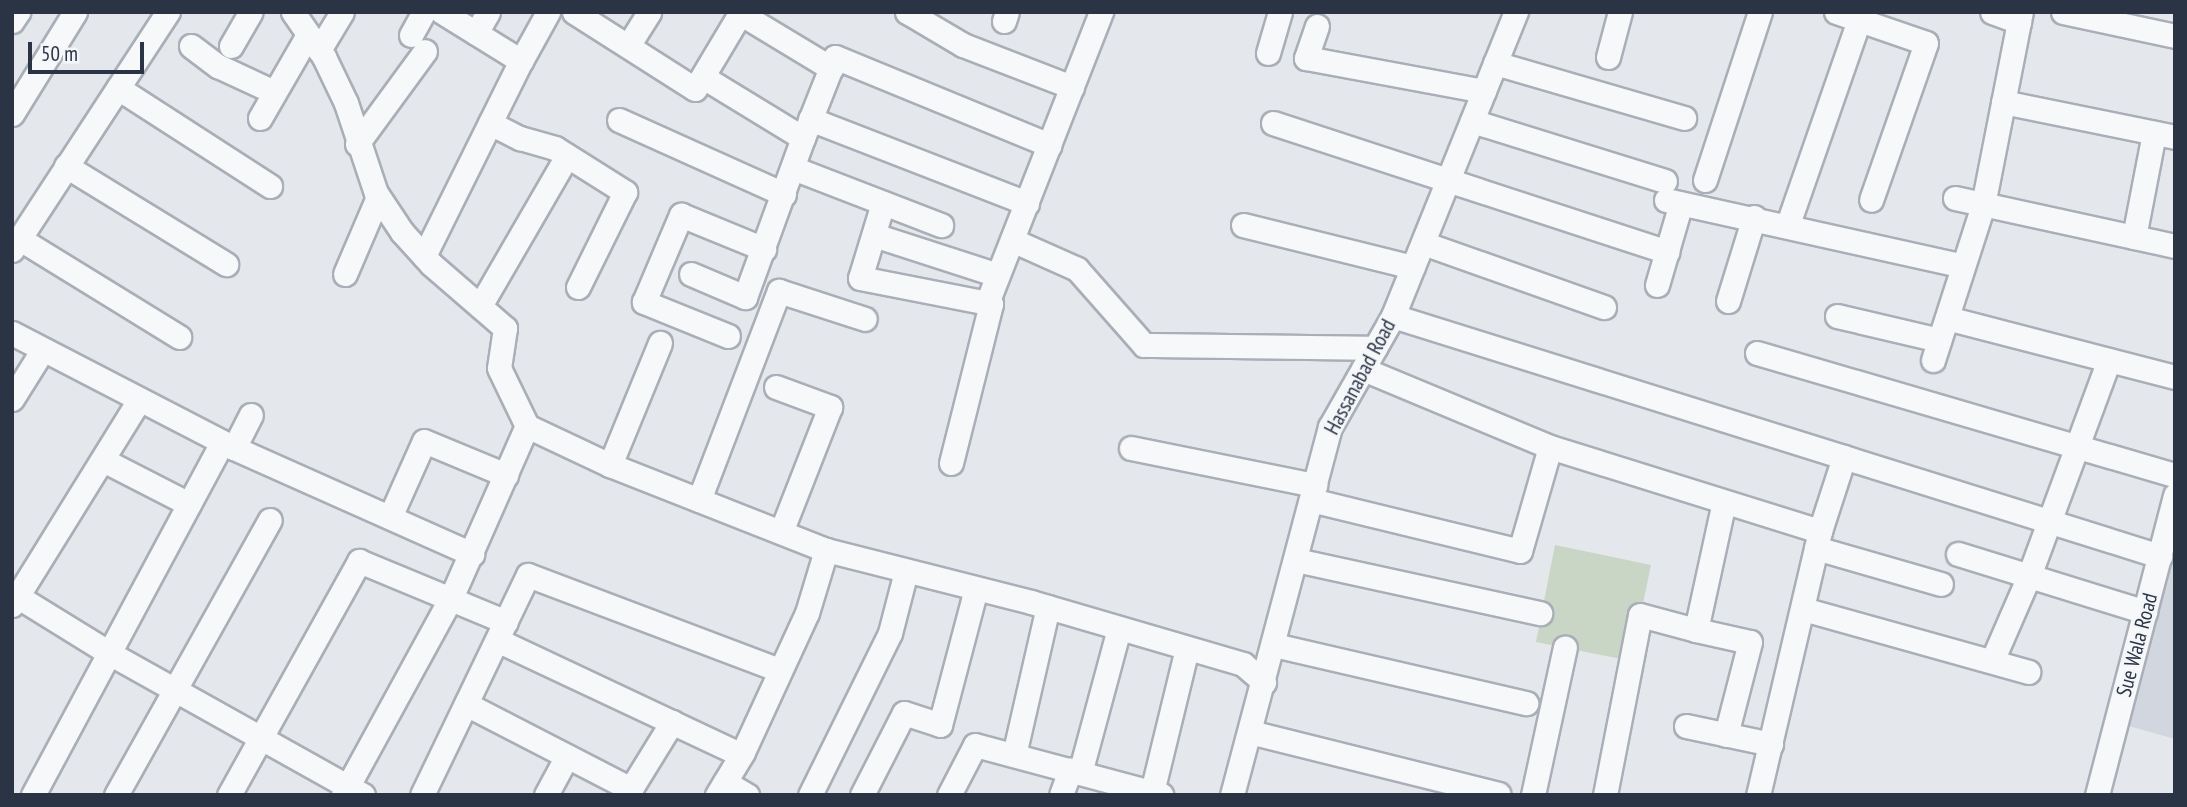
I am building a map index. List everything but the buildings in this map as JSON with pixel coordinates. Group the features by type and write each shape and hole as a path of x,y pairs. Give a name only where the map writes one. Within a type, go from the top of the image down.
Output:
{"street":[{"path":"12,21 18,12"},
{"path":"12,114 75,12"},
{"path":"168,12 16,245 179,337"},
{"path":"231,46 251,12"},
{"path":"293,12 313,42 346,103 357,144 378,197 424,256 505,328 499,368 527,426 610,465 826,550 1048,607 1243,664 1264,682"},
{"path":"260,118 274,92 313,42 342,12"},
{"path":"357,144 418,43 424,12"},
{"path":"442,12 521,61"},
{"path":"476,33 488,12"},
{"path":"424,256 548,12"},
{"path":"574,12 695,89 740,13 831,68"},
{"path":"628,46 649,12"},
{"path":"907,12 962,45 1072,86"},
{"path":"987,303 1101,12"},
{"path":"1268,53 1280,12"},
{"name":"Hassanabad Road","path":"1233,795 1330,427 1393,316 1516,12"},
{"path":"1608,57 1620,12"},
{"path":"1705,180 1760,12"},
{"path":"1836,12 1926,43 1871,200"},
{"path":"1837,316 1936,350 1983,205 2020,17 1992,12"},
{"path":"2063,12 2175,36"},
{"path":"1788,224 1859,20"},
{"path":"1317,26 1306,58 1483,92"},
{"path":"191,46 218,65 274,92"},
{"path":"691,274 745,297 835,57 1050,145"},
{"path":"1495,63 1684,118"},
{"path":"703,76 806,129 1027,203"},
{"path":"118,88 270,186"},
{"path":"2003,102 2164,135 2134,237"},
{"path":"619,120 784,194"},
{"path":"1472,121 1671,195 1963,266"},
{"path":"490,123 567,156 625,192 578,287"},
{"path":"1273,123 1667,251"},
{"path":"480,306 567,156"},
{"path":"66,166 226,264"},
{"path":"793,168 941,225"},
{"path":"1657,285 1667,251 1671,195"},
{"path":"345,274 378,197"},
{"path":"1955,198 2175,246"},
{"path":"883,203 860,278 991,304 951,463"},
{"path":"728,336 644,302 681,215 764,249"},
{"path":"1728,302 1754,217"},
{"path":"1242,225 1413,267"},
{"path":"874,235 998,275"},
{"path":"1012,240 1077,269 1144,345 1375,348"},
{"path":"1423,243 1604,307"},
{"path":"699,500 779,291 865,319"},
{"path":"1393,316 2160,556"},
{"path":"1947,318 2175,377"},
{"path":"12,333 42,351 228,445 472,554"},
{"path":"610,465 660,343"},
{"path":"12,399 42,351"},
{"path":"1757,353 2175,475"},
{"path":"1992,661 2029,576 2109,360"},
{"path":"1363,369 1550,447 1724,502 1941,584"},
{"path":"776,387 830,407 781,532"},
{"path":"139,400 14,598 262,737 351,792 451,598 527,426"},
{"path":"33,795 189,504 251,415"},
{"path":"390,517 424,441 506,475"},
{"path":"1131,448 1313,493 1520,551 1550,447"},
{"path":"1758,795 1818,539 1844,457"},
{"path":"107,462 189,504"},
{"name":"Sue Wala Road","path":"2097,795 2175,495"},
{"path":"1696,630 1724,502"},
{"path":"116,795 270,520"},
{"path":"747,795 721,788 741,755 807,613 826,550"},
{"path":"1958,554 2145,612"},
{"path":"1296,559 1540,613"},
{"path":"229,795 359,561 451,598 502,631 672,722 741,755"},
{"path":"810,795 890,633 906,571"},
{"path":"422,795 528,575 780,670"},
{"path":"862,795 904,713 940,725 976,589"},
{"path":"1014,755 1048,607"},
{"path":"1802,610 2028,673"},
{"path":"1605,795 1640,615 1750,642 1726,735"},
{"path":"1061,795 1075,772 1119,628"},
{"path":"1274,645 1525,703"},
{"path":"1533,795 1565,647"},
{"path":"949,795 975,745 1158,794 1187,648"},
{"path":"466,704 629,792 672,722"},
{"path":"1686,726 1771,744"},
{"path":"1250,732 1498,794"},
{"path":"545,795 566,756"}],"shaded area":[{"path":"2175,481 2175,739 2118,723"}],"green space":[{"path":"1555,545 1651,565 1631,661 1536,642"}]}
